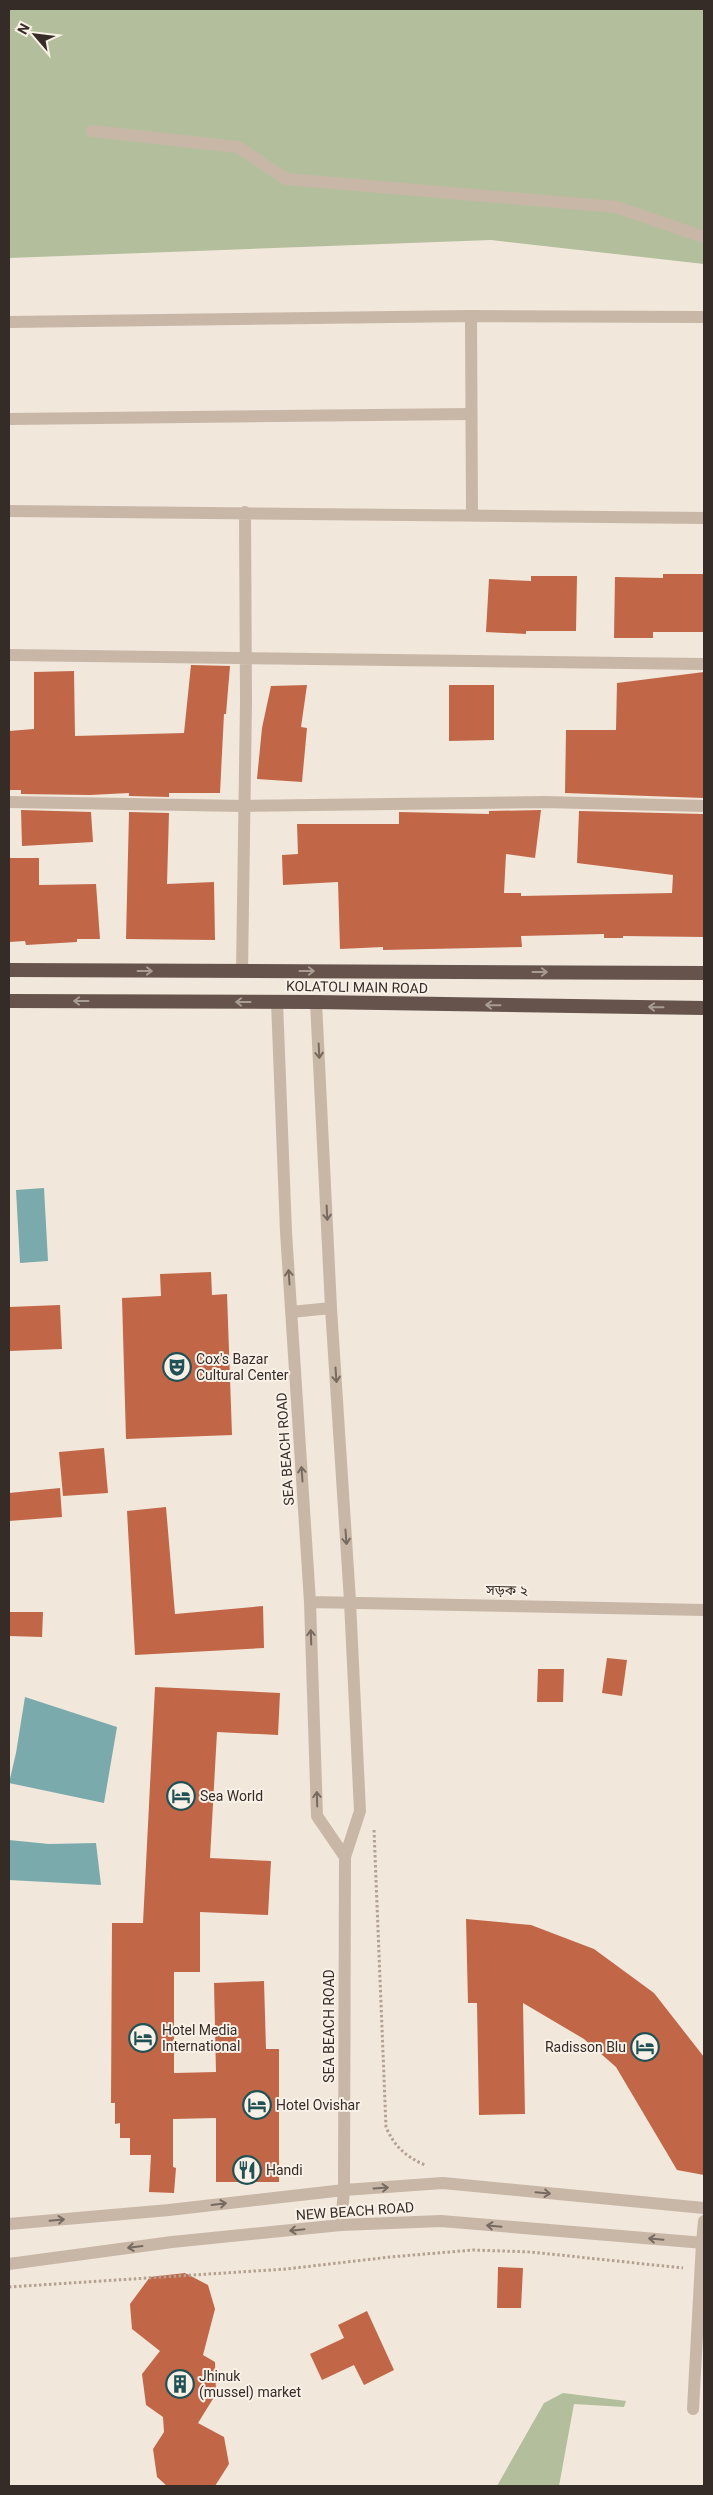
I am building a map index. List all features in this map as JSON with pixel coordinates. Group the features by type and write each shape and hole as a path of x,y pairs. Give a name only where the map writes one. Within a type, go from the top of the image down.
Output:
{"highway":[{"name":"KOLATOLI MAIN ROAD","path":"9,970 704,973"},
{"name":"KOLATOLI MAIN ROAD","path":"9,1001 316,1002 704,1008"}],"street":[{"path":"92,131 238,147 286,179 616,207 704,237"},
{"path":"471,316 472,515"},
{"path":"9,322 471,316 704,317"},
{"path":"9,419 470,414"},
{"path":"9,512 245,512 704,518"},
{"path":"242,971 246,656 245,512"},
{"path":"9,655 246,656 704,664"},
{"path":"9,802 244,806 544,802 704,806"},
{"name":"SEA BEACH ROAD","path":"277,1002 291,1312 310,1602 317,1816 345,1857"},
{"name":"SEA BEACH ROAD","path":"316,1002 331,1308 350,1602 360,1811 345,1857 344,2190 341,2225"},
{"path":"291,1312 331,1308"},
{"name":"সড়ক ২","path":"310,1602 704,1610"},
{"name":"NEW BEACH ROAD","path":"9,2224 169,2210 344,2190 443,2183 704,2208"},
{"name":"NEW BEACH ROAD","path":"9,2264 172,2242 341,2225 441,2221 703,2243"},
{"path":"693,2410 704,2221"}],"path":[{"path":"374,1820 386,2127 391,2139 401,2151 429,2166"},
{"path":"9,2287 286,2270 390,2256 473,2250 531,2252 700,2270"}],"green space":[{"path":"9,9 704,9 704,264 491,240 9,258"},
{"path":"563,2393 626,2401 624,2407 574,2404 559,2486 497,2486 544,2403"}],"water":[{"path":"44,1188 48,1261 20,1263 16,1190"},
{"path":"25,1697 117,1727 104,1803 9,1783"},
{"path":"9,1840 49,1844 96,1843 101,1885 9,1880"}],"building":[{"path":"663,574 704,574 704,632 653,632 653,638 614,638 615,577 663,578"},
{"path":"531,576 577,576 576,631 526,631 526,634 486,632 489,579 531,581"},
{"path":"191,665 230,666 226,714 224,714 220,793 169,793 169,797 129,796 129,793 90,795 21,794 21,790 9,790 9,731 34,729 34,672 74,671 75,736 184,733"},
{"path":"704,672 704,798 565,793 566,730 616,730 617,683"},
{"path":"307,685 301,727 307,728 302,782 257,779 262,728 271,686"},
{"path":"449,685 494,685 494,740 449,741"},
{"path":"21,810 91,812 93,842 22,846"},
{"path":"541,810 535,858 506,854 504,893 521,893 521,896 672,893 673,875 577,863 579,811 704,814 704,937 623,936 623,938 604,938 604,934 521,936 522,947 383,950 383,947 340,949 338,882 283,885 282,855 298,854 297,824 399,824 399,812 489,814 489,811"},
{"path":"129,812 169,813 167,884 214,882 215,940 126,939"},
{"path":"9,858 39,858 39,885 96,884 100,939 77,939 77,942 26,945 25,941 9,942"},
{"name":"Cox's Bazar Cultural Center","path":"211,1272 212,1295 227,1294 232,1435 126,1439 122,1298 161,1296 160,1274"},
{"path":"60,1305 62,1349 9,1351 9,1307"},
{"path":"104,1448 108,1493 63,1496 59,1452"},
{"path":"60,1488 62,1517 9,1521 9,1493"},
{"path":"166,1507 175,1614 263,1606 264,1648 135,1655 127,1511"},
{"path":"9,1612 43,1612 42,1637 9,1636"},
{"path":"607,1658 627,1660 622,1696 602,1693"},
{"path":"538,1669 564,1669 563,1702 537,1702"},
{"path":"155,1687 280,1693 278,1735 217,1732 210,1858 271,1861 268,1915 200,1912 200,1972 174,1972 174,2073 216,2072 214,1983 264,1981 266,2049 279,2049 279,2182 216,2182 216,2118 173,2119 173,2167 176,2168 174,2193 149,2192 151,2155 130,2155 130,2138 120,2138 120,2123 115,2124 115,2103 111,2103 112,1923 143,1923"},
{"name":"Radisson Blu","path":"466,1919 531,1925 594,1949 654,1993 704,2057 704,2175 677,2170 616,2067 584,2039 523,2003 525,2114 479,2115 477,2003 468,2003"},
{"path":"498,2267 523,2268 521,2308 497,2308"},
{"name":"Jhinuk (mussel) market","path":"185,2273 208,2285 215,2309 203,2355 215,2362 216,2394 198,2423 224,2437 229,2464 215,2486 167,2486 157,2477 153,2449 164,2432 163,2417 146,2405 142,2374 160,2351 132,2329 130,2304 150,2277"},
{"path":"367,2311 394,2370 364,2385 354,2365 322,2380 310,2354 344,2338 338,2325"}],"place":[{"name":"Cox's Bazar Cultural Center","path":"177,1367"},
{"name":"Sea World","path":"181,1796"},
{"name":"Hotel Media International","path":"143,2038"},
{"name":"Radisson Blu","path":"645,2047"},
{"name":"Hotel Ovishar","path":"257,2105"},
{"name":"Handi","path":"247,2170"},
{"name":"Jhinuk (mussel) market","path":"180,2384"}]}
